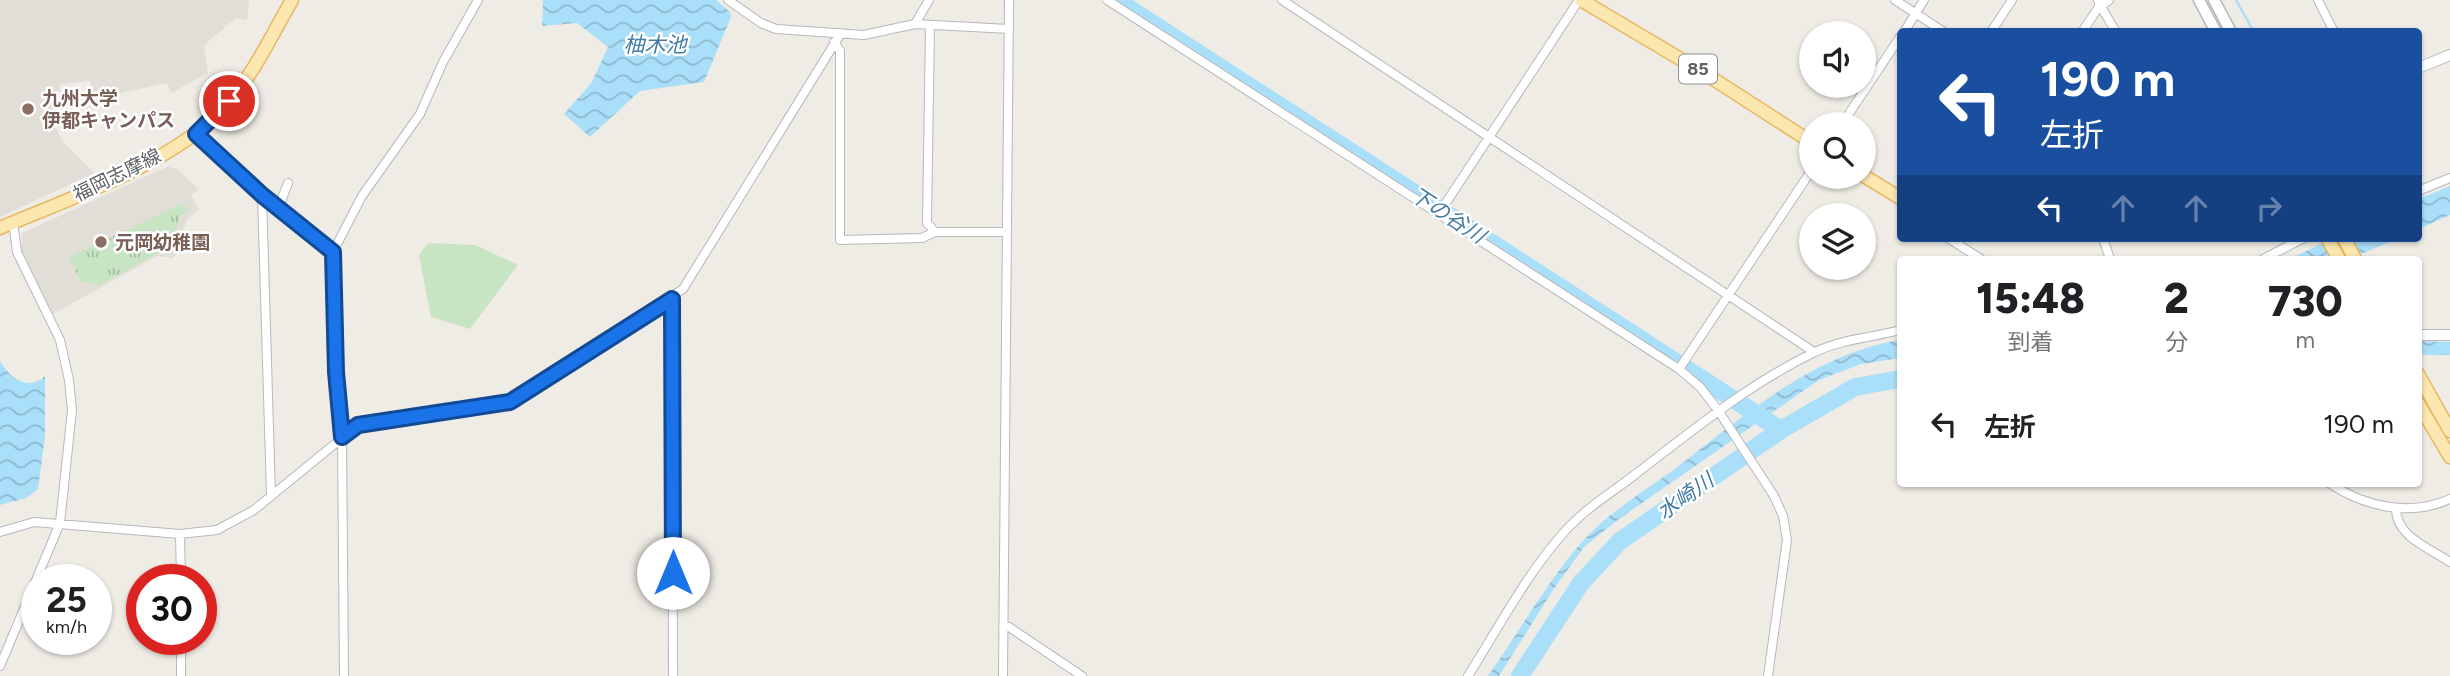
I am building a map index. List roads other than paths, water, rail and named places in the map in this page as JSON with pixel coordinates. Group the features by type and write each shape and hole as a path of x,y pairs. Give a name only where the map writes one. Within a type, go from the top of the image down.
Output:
{"main road":[{"name":"福岡志摩線","path":"0,228 94,188 196,134 239,90 292,0"},
{"name":"85","path":"1580,0 1704,73 1799,134"},
{"path":"2199,0 2214,28"},
{"path":"2214,0 2229,28"},
{"path":"1876,183 1897,196"},
{"path":"2422,381 2450,430"},
{"path":"2422,410 2450,457"}],"street":[{"path":"344,676 342,437 336,372 333,252 362,197 420,114 443,62 478,0"},
{"path":"729,0 761,23 776,29 864,35 915,24 1009,29"},
{"path":"915,24 929,0"},
{"path":"1003,676 1009,0"},
{"path":"1107,0 1438,215 1681,365 1720,413 1774,496 1783,516 1787,540 1768,676"},
{"path":"1282,0 1814,352"},
{"path":"1438,215 1486,137 1580,0"},
{"path":"1895,0 1938,28"},
{"path":"1907,28 1924,0"},
{"path":"1994,28 2012,0"},
{"path":"2318,0 2332,28"},
{"path":"2085,28 2102,2"},
{"path":"2102,2 2114,28"},
{"path":"930,26 927,223 935,232"},
{"path":"0,532 34,522 180,534 218,530 254,510 358,425 510,402 672,299 683,289 841,33"},
{"path":"834,42 839,51 840,240 922,238 935,232 1006,232"},
{"path":"1850,112 1897,42"},
{"path":"2422,66 2450,55"},
{"path":"196,134 278,209 333,252"},
{"path":"2422,189 2450,178"},
{"path":"278,209 288,183"},
{"path":"1681,365 1800,189"},
{"path":"262,195 271,495"},
{"path":"0,666 60,523 72,410 69,380 60,341 17,252 13,222"},
{"path":"1954,242 1976,256"},
{"path":"2269,256 2296,242"},
{"path":"672,299 673,676"},
{"path":"1468,676 1534,571 1567,529 1591,506 1720,413 1730,402 1814,352 1844,341 1897,331"},
{"path":"2422,335 2450,335"},
{"path":"2336,487 2355,498 2396,509 2416,509 2450,499"},
{"path":"2396,509 2396,521 2402,530 2450,562"},
{"path":"180,534 181,564"},
{"path":"1003,626 1009,627 1082,676"},
{"path":"181,655 181,676"}],"water":[{"name":"柚木池","path":"543,0 716,0 730,12 731,17 704,82 640,91 590,137 564,114 592,82 608,47 577,23 542,26"},
{"path":"2450,186 2450,215 2422,228 2422,198"},
{"path":"2325,242 2390,242 2357,256 2296,256"},
{"path":"1897,341 1897,358 1861,364 1819,380 1619,519 1584,547 1553,590 1499,676 1488,676 1567,560 1591,533 1614,513 1781,390 1809,373 1868,347"},
{"path":"2422,341 2450,342 2450,355 2422,355"},
{"path":"0,361 9,373 26,383 39,381 45,376 45,436 38,489 26,498 0,505"}],"waterway":[{"name":"下の谷川","path":"1116,0 1781,430"},
{"path":"2236,0 2252,28"},
{"name":"水崎川","path":"1520,676 1581,583 1620,541 1781,430 1855,387 1897,380"}],"place":[{"name":"九州大学 伊都キャンパス","path":"28,109"},
{"name":"元岡幼稚園","path":"101,242"}]}
